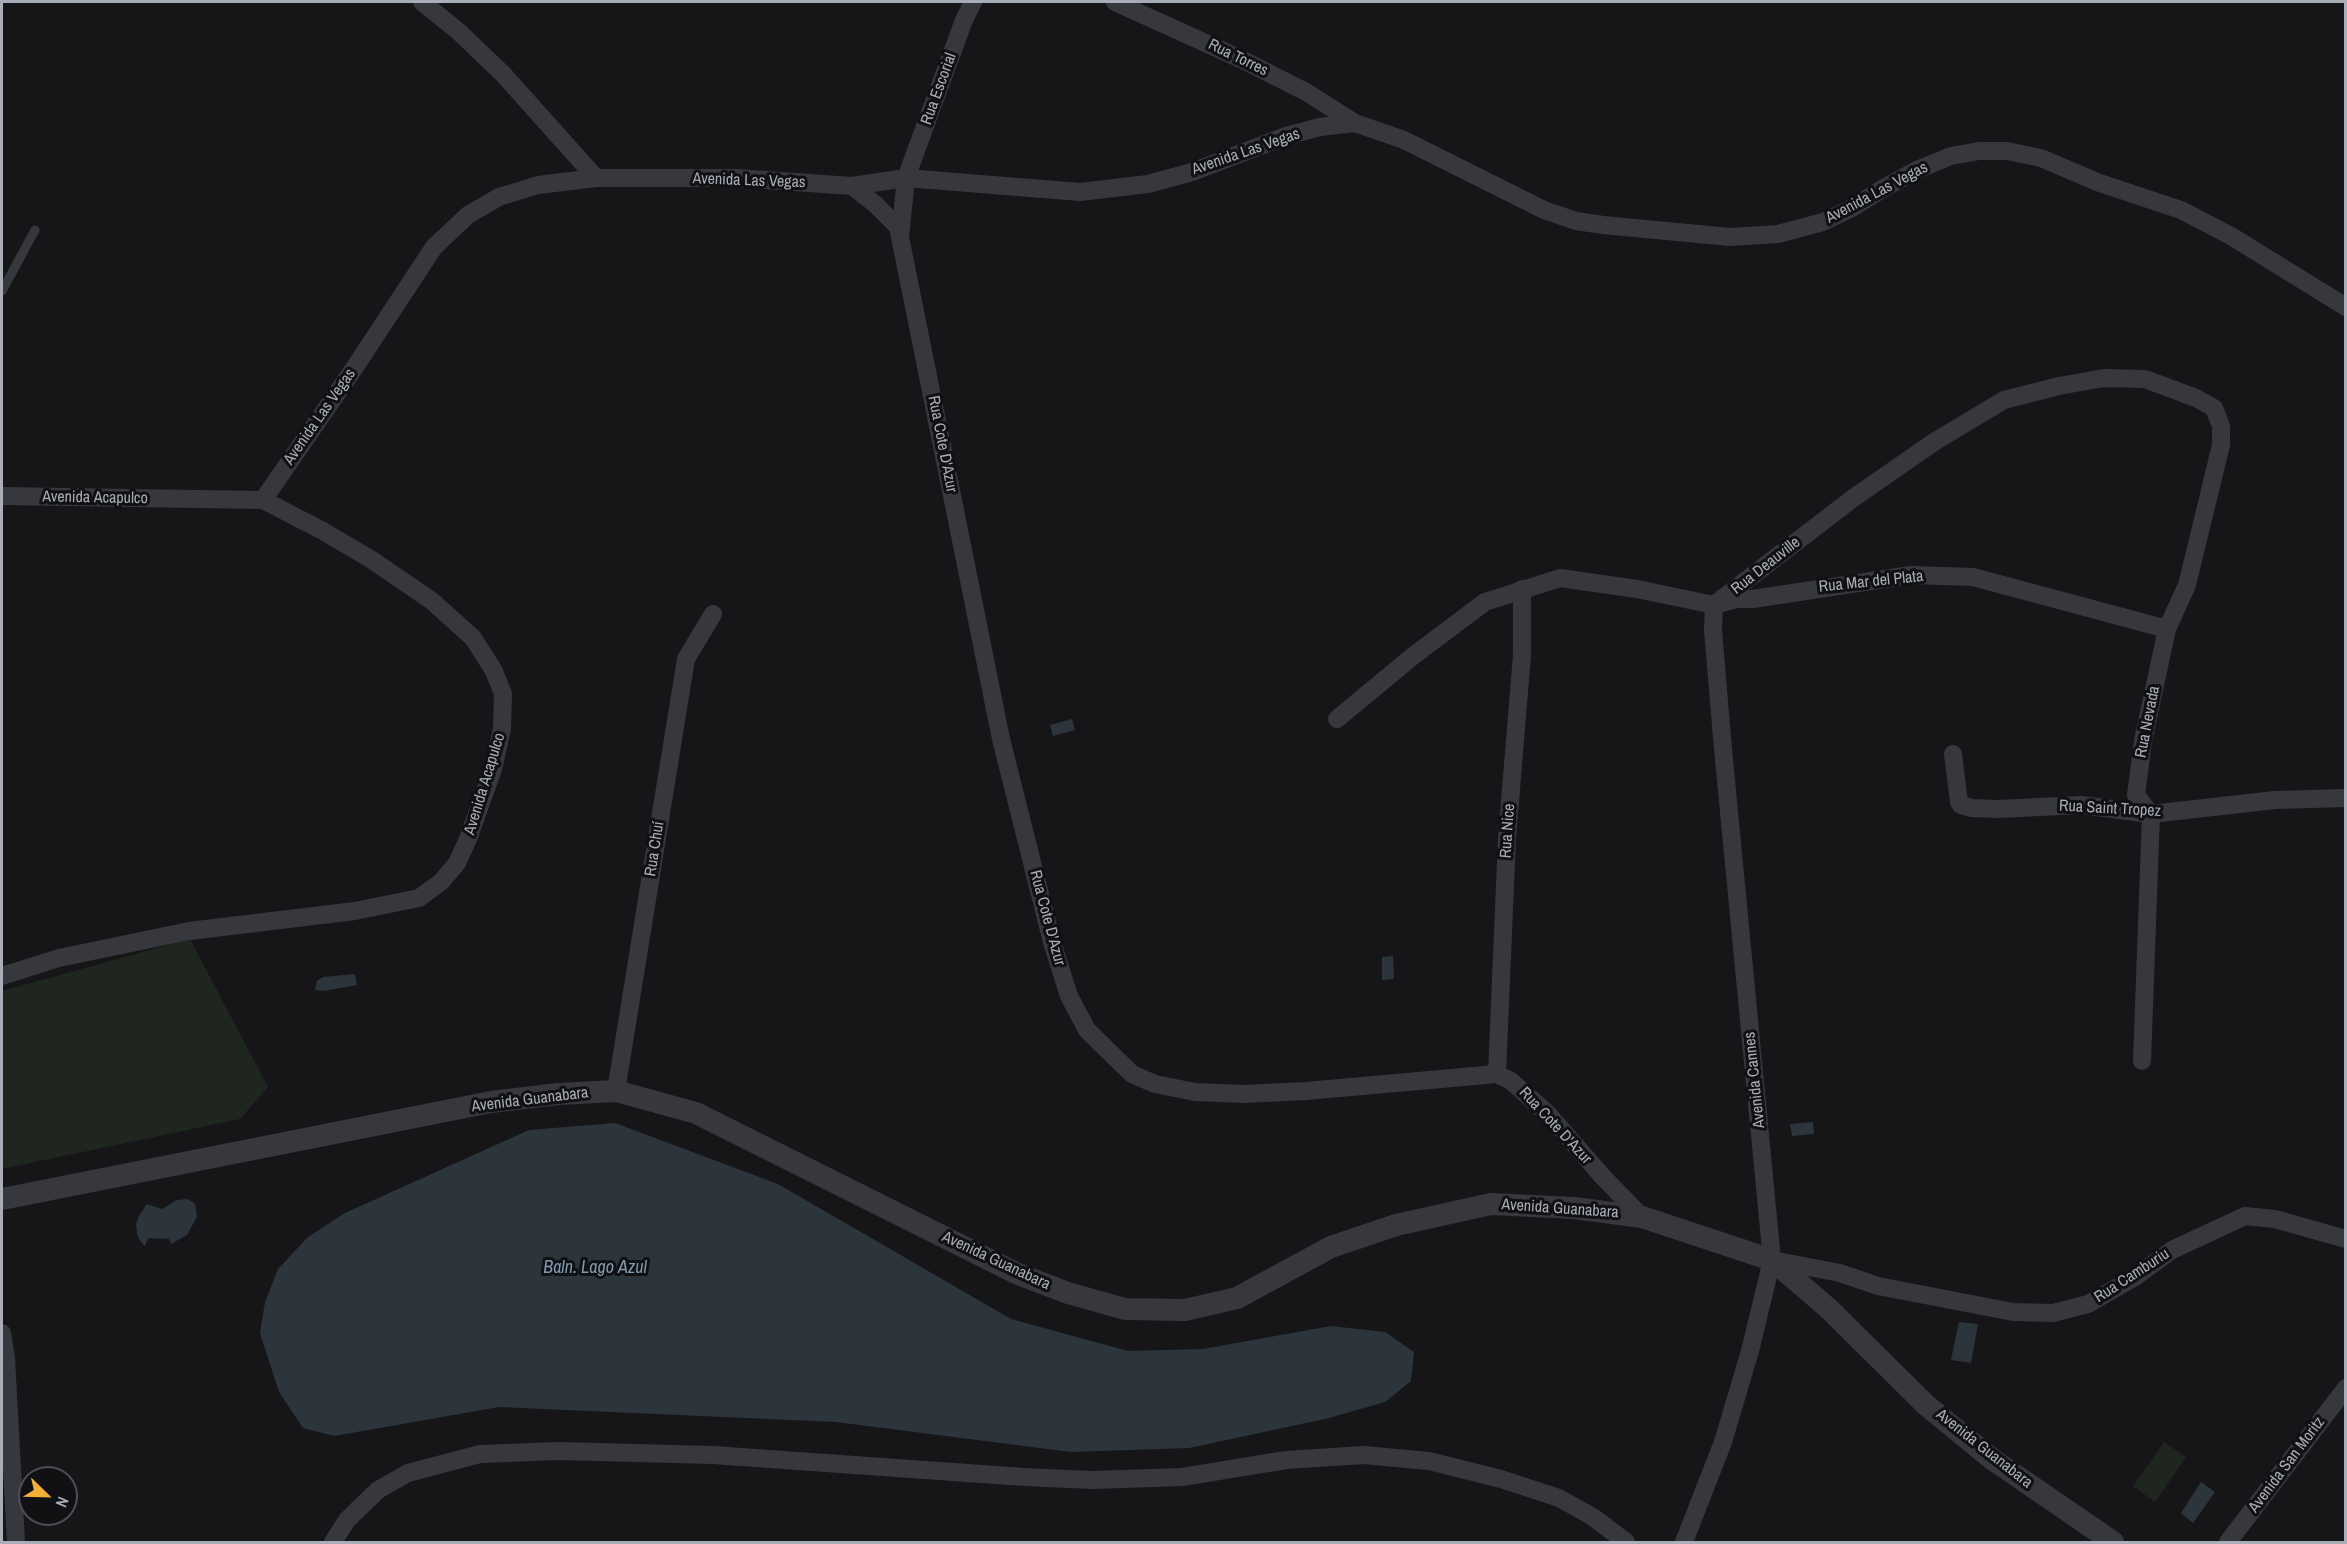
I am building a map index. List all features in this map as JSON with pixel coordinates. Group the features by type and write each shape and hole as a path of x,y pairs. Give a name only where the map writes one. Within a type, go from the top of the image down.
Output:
{"street":[{"path":"422,2 502,74 596,178"},
{"name":"Rua Escorial","path":"906,178 964,20 973,2"},
{"name":"Rua Torres","path":"1115,2 1244,60 1306,92 1355,123"},
{"name":"Avenida Las Vegas","path":"262,500 351,373 434,247 468,215 499,197 538,185 596,178 737,178 852,186 906,178 1080,192 1148,184 1192,172 1286,136 1320,127 1355,123 1404,140 1544,210 1576,220 1603,225 1730,237 1778,234 1823,222 1919,169 1951,156 1979,151 2007,151 2041,158 2097,182 2181,210 2230,236 2346,307"},
{"name":"Rua Cote D'Azur","path":"906,178 900,237 1001,739 1052,942 1068,996 1087,1030 1132,1074 1155,1084 1195,1092 1244,1094 1306,1091 1497,1074 1511,1081 1548,1114 1595,1169 1642,1217"},
{"path":"852,186 875,204 898,227 900,237"},
{"name":"Rua Deauville","path":"1337,719 1413,656 1485,602 1522,589 1560,578 1637,589 1714,605 1852,499 1934,441 2004,400 2059,386 2104,378 2145,379 2196,398"},
{"name":"Rua Nevada","path":"2151,814 2136,795 2143,741 2167,629 2187,585 2221,445 2221,426 2214,408 2196,398"},
{"name":"Avenida Acapulco","path":"2,496 262,500 323,531 372,560 432,601 473,638 494,671 503,694 502,729 493,769 468,839 457,863 441,882 419,898 355,911 189,931 59,958 2,976"},
{"name":"Rua Mar del Plata","path":"1714,605 1737,599 1753,599 1911,575 1973,577 2167,629"},
{"name":"Rua Nice","path":"1497,1074 1507,838 1522,655 1522,589"},
{"name":"Avenida Cannes","path":"1684,1542 1723,1442 1750,1351 1772,1260 1723,749 1713,630 1714,605"},
{"name":"Rua Chuí","path":"616,1091 686,659 713,614"},
{"name":"Rua Saint Tropez","path":"1953,754 1959,802 1964,806 1998,809 2081,805 2151,814 2275,800 2346,798"},
{"path":"2142,1061 2151,814"},
{"name":"Avenida Guanabara","path":"2,1199 491,1102 558,1094 616,1091 696,1113 1018,1274 1068,1293 1125,1309 1185,1310 1237,1298 1330,1247 1396,1225 1491,1204 1574,1208 1642,1217 1772,1260 1828,1308 1926,1405 1967,1439 1992,1459 2113,1542"},
{"name":"Rua Camburiu","path":"1772,1260 1840,1273 1878,1286 2013,1312 2053,1313 2088,1304 2135,1276 2172,1250 2245,1216 2275,1219 2346,1239"},
{"path":"2,1333 6,1358 16,1542"},
{"name":"Avenida San Moritz","path":"2228,1542 2346,1388"},
{"path":"333,1542 347,1520 378,1490 408,1473 480,1454 559,1451 713,1455 1093,1480 1182,1477 1286,1460 1364,1455 1429,1461 1501,1479 1559,1498 1593,1517 1626,1542"}],"lane":[{"path":"2,291 35,230"}],"shaded area":[{"path":"190,939 268,1087 240,1119 2,1169 2,991"},
{"path":"2164,1442 2186,1457 2155,1502 2133,1486"}],"water":[{"path":"1072,719 1075,730 1053,736 1050,725"},
{"path":"1393,956 1394,979 1382,980 1382,957"},
{"path":"355,974 357,985 324,991 315,990 317,981 323,977"},
{"path":"1813,1122 1814,1134 1792,1136 1790,1124"},
{"name":"Baln. Lago Azul","path":"615,1123 778,1184 1011,1319 1128,1351 1203,1349 1331,1326 1385,1332 1414,1352 1411,1381 1385,1402 1329,1418 1189,1448 1071,1452 836,1422 499,1407 334,1436 303,1428 279,1392 260,1333 265,1302 278,1269 308,1237 345,1213 529,1130"},
{"path":"188,1199 195,1204 197,1217 187,1235 171,1244 169,1239 148,1238 145,1246 141,1242 136,1224 147,1204 162,1209 177,1200"},
{"path":"1959,1322 1978,1324 1971,1363 1951,1360"},
{"path":"2201,1482 2215,1492 2193,1523 2181,1513"}]}
